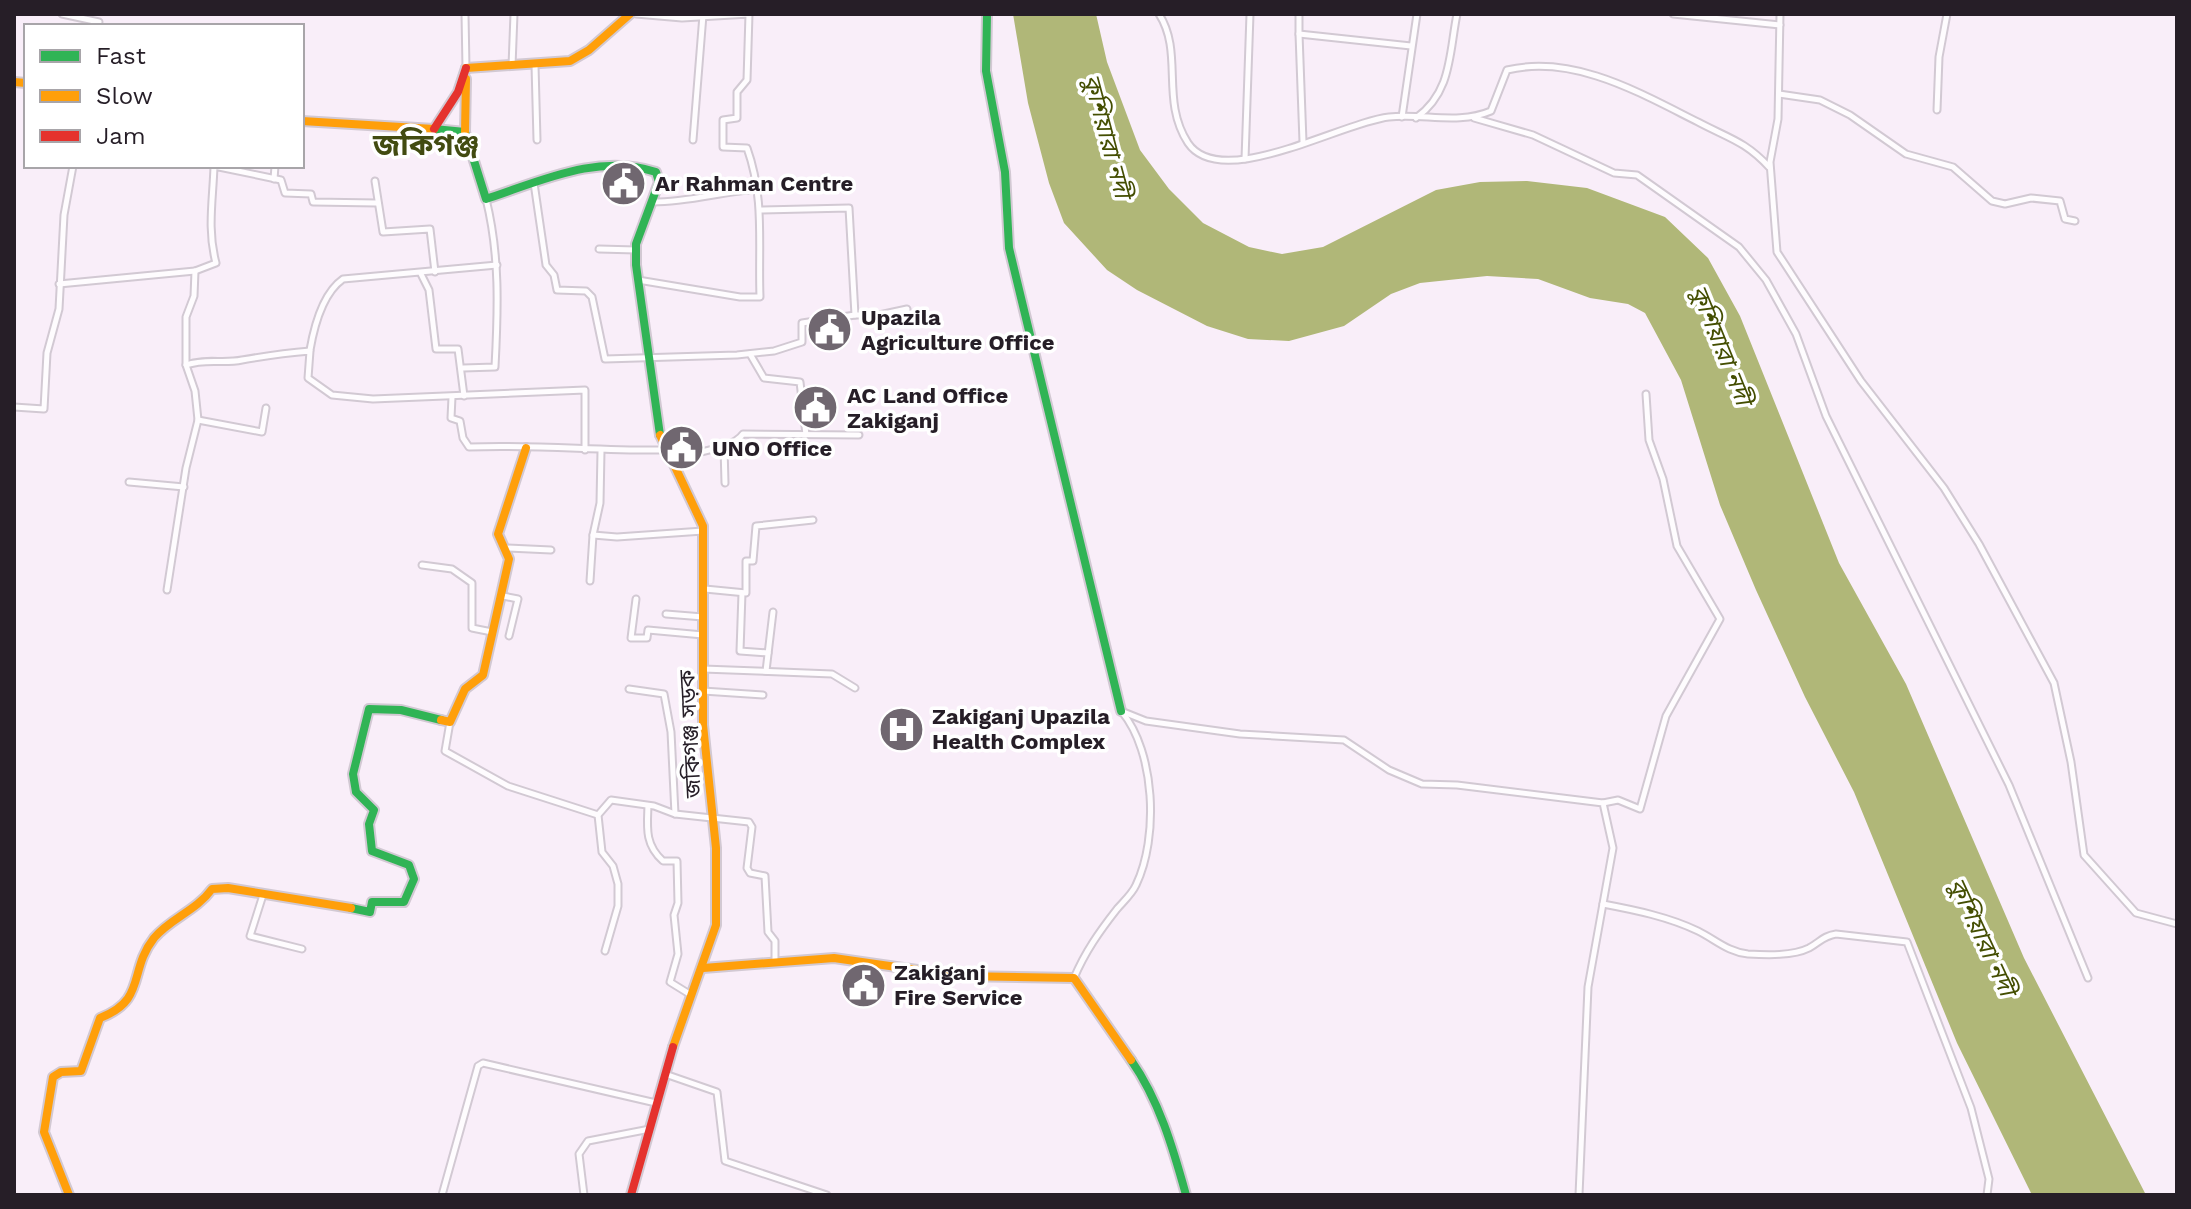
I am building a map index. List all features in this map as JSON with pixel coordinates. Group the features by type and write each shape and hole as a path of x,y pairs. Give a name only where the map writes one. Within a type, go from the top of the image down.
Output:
{"street":[{"path":"62,14 98,24"},
{"path":"463,368 495,367 497,265 486,199 465,132 465,14"},
{"path":"512,67 514,14"},
{"path":"466,68 570,61 589,50 633,14 682,18 749,14 747,80 737,92 737,118 723,120 723,147 747,148 760,189 760,297 740,297 638,280"},
{"path":"987,14 986,71 1005,172 1009,248 1121,711 1134,726 1146,758 1149,787 1146,845 1136,886 1085,950 1074,978"},
{"path":"1159,14 1170,36 1173,103 1188,143 1205,158 1255,160 1389,116 1474,118 1506,125 1566,148 1614,173 1637,175 1739,247 1766,280 1796,334 1826,416 2020,811 2088,978"},
{"path":"1245,159 1250,14"},
{"path":"1299,14 1303,142"},
{"path":"1402,117 1417,14"},
{"path":"1415,118 1433,105 1445,85 1457,14"},
{"path":"1673,14 1780,25"},
{"path":"1780,14 1779,94 1770,167 1777,252 1791,279 1861,381 1944,488 1979,544 2054,683 2071,762 2084,855 2136,913 2177,924"},
{"path":"1937,110 1939,57 1947,14"},
{"path":"693,140 703,15"},
{"path":"1299,34 1411,46"},
{"path":"535,65 537,140"},
{"path":"1474,118 1491,111 1507,70 1528,65 1583,72 1615,81 1749,145 1770,167"},
{"path":"434,129 458,92 466,68"},
{"path":"1779,94 1820,100 1850,115 1906,154 1953,167 1992,201 2005,204 2031,198 2060,201 2065,219 2075,221"},
{"path":"304,121 465,132"},
{"name":"জকিগঞ্জ সড়ক","path":"486,199 549,175 643,165 656,172 659,182 636,250 638,280 665,450 704,531 703,725 712,816 716,925 664,1073 631,1195"},
{"path":"14,407 44,409 47,353 59,309 64,215 73,168"},
{"path":"59,284 195,271 216,263 209,212 214,197 214,168"},
{"path":"223,168 281,180 285,193 311,194 313,202 377,203"},
{"path":"274,179 275,168"},
{"path":"375,181 383,232 430,229 435,272"},
{"path":"534,182 542,254 554,275 557,290 586,291 592,297 605,359 750,354 802,342 802,323 907,309"},
{"path":"653,202 708,199 719,192 760,189"},
{"path":"761,210 849,208 855,315"},
{"path":"599,249 636,250"},
{"path":"497,265 343,279 333,286 310,351 308,378 332,395 452,397 506,391 585,390 585,450"},
{"path":"167,590 198,420 195,391 186,365 186,317 194,296 195,271"},
{"path":"421,274 429,290 436,349 458,349 463,368 464,396"},
{"path":"186,365 202,359 240,361 261,354 310,351"},
{"path":"750,354 764,378 800,382 806,435"},
{"path":"1121,711 1146,721 1240,734 1344,740 1389,770 1422,784 1457,785 1603,803 1618,800 1640,809 1663,724 1720,619 1677,546 1663,479 1649,440 1646,394"},
{"path":"452,397 451,418 460,421 463,438 469,447 526,448 539,445 601,451 665,450"},
{"path":"198,420 262,432 266,408"},
{"path":"670,462 701,449 732,446 743,434 859,435"},
{"path":"724,447 725,483"},
{"path":"526,448 524,470 512,488 501,527 499,542 506,548 509,559 483,675 465,689 450,722 445,751 508,786 598,815"},
{"path":"590,581 593,535 600,503 601,451"},
{"path":"129,482 185,488"},
{"path":"705,589 746,593 746,561 753,561 756,552 756,526 813,520"},
{"path":"593,535 617,537 704,531"},
{"path":"506,548 551,550"},
{"path":"422,565 452,569 472,583 472,628 493,632"},
{"path":"742,593 740,651 768,653"},
{"path":"503,596 518,599 509,636"},
{"path":"636,599 631,638 647,638 648,630 704,635"},
{"path":"766,671 773,612"},
{"path":"666,614 704,617"},
{"path":"703,669 832,674 855,688"},
{"path":"629,689 664,694 671,732 675,814"},
{"path":"703,691 763,695"},
{"path":"69,1195 44,1132 53,1077 61,1072 81,1071 100,1018 117,1013 134,996 149,944 163,927 200,909 212,889 228,888 347,907 358,912 370,912 372,902 404,902 414,879 409,865 372,851 369,824 374,810 356,792 355,762 369,709 401,710 450,722"},
{"path":"605,951 618,906 618,884 613,866 602,852 598,815 611,800 675,814 749,822 752,827 747,868 750,873 765,876 768,932 775,941 775,963"},
{"path":"1579,1195 1588,987 1613,848 1603,803"},
{"path":"648,806 647,836 653,852 663,861 677,861 678,903 674,915 678,954 670,982 691,995"},
{"path":"263,895 250,936 302,949"},
{"path":"1603,904 1657,916 1698,931 1723,948 1747,954 1797,952 1813,946 1824,936 1836,934 1907,942 1971,1108 1989,1179 1987,1195"},
{"path":"703,968 834,958 959,976 1074,978"},
{"path":"1074,978 1148,1084 1174,1150 1186,1195"},
{"path":"442,1195 478,1066 483,1063 656,1103"},
{"path":"664,1073 717,1092 725,1161 827,1195"},
{"path":"584,1195 579,1154 588,1141 650,1129"}],"water":[{"name":"কুশিয়ারা নদী","path":"1013,14 1096,14 1107,62 1140,150 1169,189 1203,223 1249,247 1282,254 1323,247 1436,190 1480,182 1527,181 1587,188 1665,217 1708,258 1740,316 1839,563 1906,684 2024,958 2146,1195 2032,1195 1957,1043 1854,792 1805,697 1756,590 1720,505 1681,380 1645,313 1628,304 1590,298 1538,279 1487,276 1420,283 1391,294 1344,326 1289,341 1248,339 1207,326 1137,290 1107,270 1064,223 1049,183 1028,103"}],"traffic: fast":[{"path":"987,14 986,71 1005,172 1009,248 1121,711"},
{"path":"434,129 465,132 486,199 591,167 634,167 656,172 659,182 636,244 636,265 660,435"},
{"path":"351,908 370,912 372,902 404,902 414,879 409,865 372,851 369,824 374,810 356,792 353,774 369,709 401,710 441,720"},
{"path":"1131,1060 1157,1108 1186,1195"}],"traffic: slow":[{"path":"466,68 570,61 589,50 630,14"},
{"path":"465,132 466,79"},
{"path":"14,82 24,83"},
{"path":"304,121 434,129"},
{"path":"660,435 703,526 703,725 716,848 716,925 673,1047"},
{"path":"441,720 450,722 465,689 483,675 509,559 498,534 526,448"},
{"path":"69,1195 44,1132 53,1077 61,1072 81,1071 100,1018 125,1003 146,950 154,938 212,889 228,888 351,908"},
{"path":"703,968 834,958 959,976 1074,978 1131,1060"}],"traffic: jam":[{"path":"434,129 458,92 466,68"},
{"path":"631,1195 673,1047"}],"place":[{"name":"Ar Rahman Centre","path":"624,183"},
{"name":"Upazila Agriculture Office","path":"830,330"},
{"name":"AC Land Office Zakiganj","path":"816,408"},
{"name":"UNO Office","path":"681,448"},
{"name":"Zakiganj Upazila Health Complex","path":"901,729"},
{"name":"Zakiganj Fire Service","path":"863,985"}],"district":[{"name":"জকিগঞ্জ","path":"426,144"}]}
